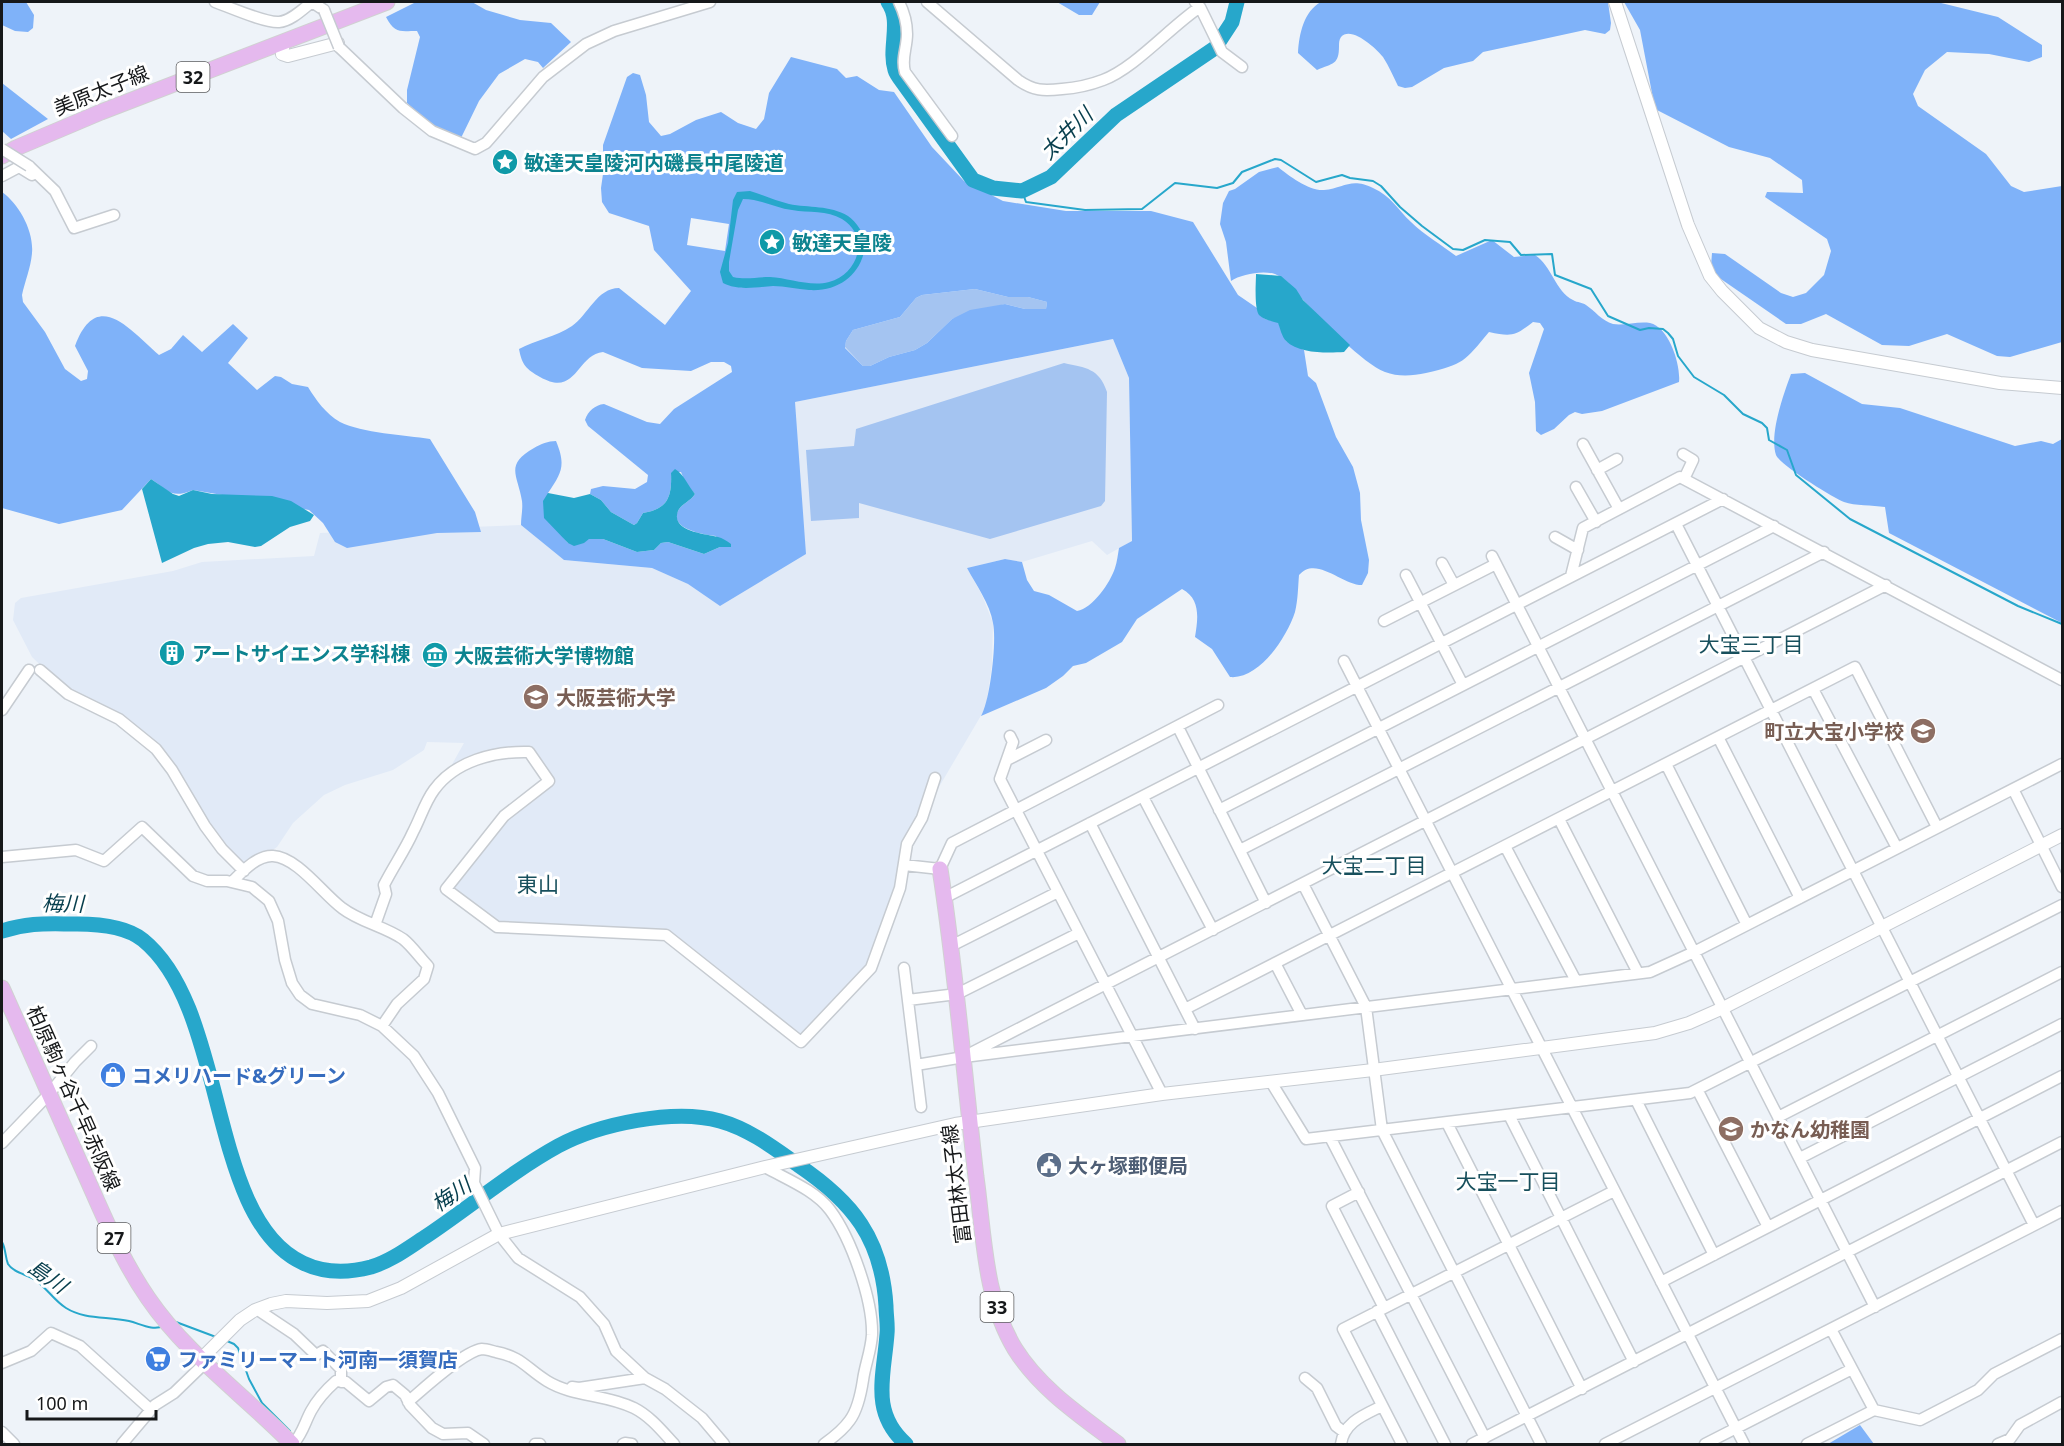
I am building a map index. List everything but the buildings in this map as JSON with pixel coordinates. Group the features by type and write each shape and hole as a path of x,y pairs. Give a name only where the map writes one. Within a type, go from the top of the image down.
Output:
{"main road":[{"name":"美原太子線","path":"2,156 101,112 387,2"},
{"name":"富田林太子線","path":"939,869 951,946 970,1121 994,1298 1005,1330 1022,1360 1051,1392 1118,1444"},
{"name":"柏原駒ヶ谷千早赤阪線","path":"2,988 125,1261 148,1298 164,1320 203,1361 292,1444"}],"street":[{"path":"215,2 279,22 312,2 324,10 339,45 403,108 432,131 476,149 486,143 543,77 586,44 614,31 710,2"},
{"path":"899,2 906,22 907,36 902,63 905,72 952,136"},
{"path":"927,2 1029,88 1040,90 1078,87 1104,80 1120,71 1185,18 1198,4 1222,52 1242,67"},
{"path":"1615,2 1688,225 1710,276 1759,328 1786,342 1812,350 2000,383 2062,388"},
{"path":"284,42 282,54 288,56 339,45"},
{"path":"2,149 29,166 50,185 74,228 114,216"},
{"path":"2,176 19,167 46,186 50,185"},
{"path":"1583,444 1619,509"},
{"path":"1683,454 1693,460 1684,479"},
{"path":"1597,470 1617,459"},
{"path":"1572,576 1583,528 1680,477 2062,680"},
{"path":"1576,488 1596,522"},
{"path":"944,898 1723,499"},
{"path":"1676,524 2034,1226"},
{"path":"1219,810 1774,526"},
{"path":"1555,537 1578,550"},
{"path":"1240,850 1824,552"},
{"path":"1384,621 1454,585 1494,560 1875,1307"},
{"path":"1442,562 1454,585"},
{"path":"1406,575 1462,685"},
{"path":"964,1057 1886,585"},
{"path":"1344,661 1744,1444"},
{"path":"1185,1009 1855,667 1937,827"},
{"path":"2,710 28,670"},
{"path":"40,670 68,694 118,719 156,749 172,770 205,826 222,849 244,871"},
{"path":"1813,688 1897,848"},
{"path":"904,865 939,869 952,843 1218,705"},
{"path":"1178,727 1266,903"},
{"path":"1010,736 1013,742 1000,779 1162,1095"},
{"path":"1718,737 1800,898"},
{"path":"1007,760 1046,740"},
{"path":"375,926 386,894 384,885 412,835 432,792 447,775 468,763 487,756 529,752 549,781 504,816 446,889 497,927 666,935 801,1042 871,968 900,888 907,844 922,818 935,778"},
{"path":"1665,764 1747,925"},
{"path":"916,1065 964,1057 1638,974 1661,968 2062,764"},
{"path":"2013,789 2062,887"},
{"path":"1143,796 1213,930"},
{"path":"1559,819 1638,974"},
{"path":"1090,823 1195,1029"},
{"path":"2,857 76,850 104,861 142,827 193,876 207,881 232,882 252,887 269,901 278,921 292,983 300,995 312,1004 360,1016 382,1026 414,1056 438,1094 475,1168 474,1183 499,1234 518,1258 580,1297 603,1324 616,1351 645,1378 665,1389 702,1418 724,1444"},
{"path":"122,1444 155,1405 174,1393 240,1320 258,1310 285,1301 327,1304 368,1300 401,1288 499,1234 770,1166 970,1121 1655,1033 1689,1023 1723,1008 2062,835"},
{"path":"1505,846 1576,981"},
{"path":"232,882 256,861 271,855 282,857 306,875 341,908 363,921 404,939 428,966 424,979 397,1004 382,1026"},
{"path":"1303,884 1366,1007 1382,1130 1541,1444"},
{"path":"951,946 1058,892"},
{"path":"1271,1082 1306,1139 1683,1095 1698,1091 2062,905"},
{"path":"908,1000 957,994 1079,933"},
{"path":"1275,963 1302,1015"},
{"path":"904,968 921,1107"},
{"path":"1778,1116 2062,972"},
{"path":"1800,1158 2062,1024"},
{"path":"2,1143 49,1094 90,1046"},
{"path":"1661,1282 2062,1076"},
{"path":"1698,1091 1768,1227"},
{"path":"1636,1100 1714,1255"},
{"path":"1509,1115 1635,1362"},
{"path":"1447,1123 1582,1389"},
{"path":"1330,1137 1485,1438"},
{"path":"1472,1444 2062,1142"},
{"path":"770,1166 829,1209 850,1245 871,1315 872,1336 861,1392 852,1418 839,1433 824,1444"},
{"path":"1359,1191 1332,1206 1445,1444"},
{"path":"1402,1444 1342,1329 1614,1191"},
{"path":"1605,1444 2062,1211"},
{"path":"258,1310 294,1334 316,1355 323,1351 341,1369 341,1382"},
{"path":"1831,1329 1874,1410"},
{"path":"2,1363 31,1351 51,1333 80,1346 151,1410"},
{"path":"1807,1444 1874,1410 1920,1420 1978,1390 1994,1374 2062,1339"},
{"path":"408,1402 456,1362 482,1349 510,1355 521,1360 547,1381 575,1393 622,1403 633,1408 650,1419 674,1444"},
{"path":"1705,1444 1852,1368"},
{"path":"560,1386 579,1388 645,1378"},
{"path":"1305,1378 1317,1388 1336,1426 1344,1432"},
{"path":"292,1444 299,1438 312,1409 336,1381 346,1382 369,1401 386,1387 393,1385 405,1395 408,1402 432,1428 443,1434 468,1433 484,1444"},
{"path":"1998,1444 2010,1439 2020,1425 2062,1402"},
{"path":"1341,1444 1344,1432 1356,1419 1382,1406"},
{"path":"2,1432 14,1444"},
{"path":"535,1444 540,1444"},
{"path":"623,1444 632,1444"}],"shaded area":[{"path":"2,2 26,2 34,15 33,28 28,32 15,31 2,25"},
{"path":"416,2 472,2 486,10 520,20 551,23 571,42 543,68 538,62 525,59 499,74 479,101 461,138 432,126 407,103 407,90 420,37 417,31 395,29 386,17"},
{"path":"1057,2 1100,2 1092,15 1079,15"},
{"path":"1321,2 1608,2 1611,23 1610,30 1605,34 1585,30 1483,52 1473,61 1444,68 1412,87 1405,88 1398,86 1380,53 1370,44 1351,34 1341,37 1336,60 1317,70 1298,53 1307,17 1310,11"},
{"path":"1624,2 1937,2 1998,17 2042,45 2042,57 2029,62 1989,54 1947,52 1925,70 1913,94 1918,106 1986,154 2011,186 2024,192 2062,186 2062,342 2010,357 1997,356 1947,334 1909,346 1882,345 1826,314 1801,324 1786,324 1718,277 1711,266 1712,253 1725,254 1781,293 1793,297 1806,293 1824,275 1831,251 1827,239 1765,197 1767,192 1803,193 1802,180 1770,158 1729,147 1655,109 1640,30"},
{"path":"791,57 837,69 846,78 857,76 879,90 894,92 932,147 964,181 1003,201 1066,211 1151,211 1193,222 1238,295 1257,308 1265,319 1278,322 1286,341 1304,350 1308,376 1316,383 1336,437 1353,467 1360,493 1361,520 1369,560 1368,573 1362,585 1354,584 1321,569 1306,570 1299,575 1295,612 1279,644 1251,672 1230,677 1212,649 1195,637 1197,610 1192,598 1182,589 1137,619 1122,642 1086,663 1073,666 1046,688 981,716 990,685 994,632 989,609 967,568 1005,559 1022,562 1027,580 1034,591 1049,595 1077,611 1089,605 1100,594 1113,574 1119,548 1132,541 1129,378 1113,339 795,402 806,554 720,606 688,584 652,568 564,560 521,525 522,501 515,471 516,465 525,454 534,448 556,441 562,463 557,480 548,493 557,530 568,543 603,539 637,552 654,550 661,543 668,542 704,554 720,547 716,536 690,530 679,522 678,511 695,494 686,484 681,472 671,473 671,489 663,505 643,513 634,525 611,512 601,500 590,494 591,489 603,486 635,489 647,482 648,475 588,426 585,420 592,409 604,404 647,422 660,424 674,409 732,372 731,366 724,362 711,362 691,371 642,368 603,352 587,360 569,379 552,382 528,369 523,363 519,349 572,326 599,297 611,289 619,288 665,325 691,291 654,250 649,226 609,213 602,202 603,145 627,77 633,73 640,75 646,95 649,122 661,136 670,134 696,120 721,112 738,123 756,129 764,119 769,93","holes":["691,218 729,224 725,251 687,245","975,289 1008,297 1028,297 1047,302 1046,309 1025,309 1005,304 970,310 952,319 927,343 915,350 889,357 870,366 863,366 845,348 846,341 853,330 900,317 916,298 922,295"]},
{"path":"2,83 48,119 11,139 2,131"},
{"path":"1278,167 1300,182 1318,190 1359,183 1379,191 1422,231 1456,256 1492,240 1514,257 1535,255 1546,265 1567,296 1583,303 1605,321 1613,324 1650,323 1657,326 1668,339 1676,357 1679,382 1602,411 1582,414 1575,412 1554,429 1541,435 1536,431 1535,402 1529,373 1544,329 1540,323 1533,322 1513,334 1503,335 1489,332 1468,356 1456,364 1439,370 1416,375 1385,372 1365,360 1343,341 1292,287 1275,274 1252,273 1231,281 1226,242 1220,224 1223,203 1229,191 1259,172"},
{"path":"750,191 789,204 827,208 848,216 858,226 864,238 865,247 859,266 838,285 820,290 782,286 741,288 723,283 720,272 728,243 733,200 737,192","holes":["743,199 786,209 830,214 842,219 851,226 856,235 858,244 854,263 839,278 822,283 770,277 733,277 729,271 729,262 738,210"]},
{"path":"2,192 19,211 31,236 31,258 22,295 23,302 45,332 65,369 81,381 87,379 88,371 75,346 84,328 93,319 104,316 114,319 137,335 159,355 171,349 183,335 202,352 233,324 248,338 228,363 257,390 275,376 281,377 292,384 308,387 330,415 349,426 430,439 475,512 481,532 437,533 347,548 335,542 323,523 309,510 193,490 175,494 151,479 122,510 59,524 2,508"},
{"path":"1256,274 1281,276 1350,345 1344,352 1330,353 1314,352 1292,345 1282,335 1278,323 1259,315 1256,301"},
{"path":"975,289 1008,297 1028,297 1047,302 1046,309 1025,309 1005,304 952,319 927,343 915,350 889,357 870,366 863,366 845,347 853,330 900,317 916,298 922,295"},
{"name":"大阪芸術大学","path":"1113,339 1129,378 1132,541 1107,555 1092,541 1022,562 1005,559 967,568 982,595 993,623 992,665 986,707 902,850 895,889 867,964 799,1035 668,931 500,925 455,892 454,887 504,821 555,784 531,749 450,768 464,743 427,742 424,750 393,770 345,785 324,795 293,823 277,847 264,856 245,863 223,847 167,755 128,718 63,687 32,657 13,620 15,603 21,598 173,571 202,562 314,556 320,533 521,525 564,560 652,568 688,584 720,606 785,404"},
{"path":"1064,363 1091,370 1100,378 1107,392 1105,501 1101,506 990,539 859,503 859,518 811,521 806,450 854,446 856,429"},
{"path":"1805,373 1862,404 1900,408 2015,446 2041,441 2053,444 2062,439 2062,623 1889,533 1885,507 1844,502 1786,466 1776,455 1774,436 1776,425 1791,374"},
{"path":"675,469 695,494 678,511 679,524 691,531 721,538 731,544 731,547 720,547 704,554 668,542 661,543 654,550 637,552 603,539 589,539 574,546 568,543 544,518 543,501 548,493 574,498 590,494 601,500 611,512 634,525 643,513 658,508 667,500 671,489 671,473"},
{"path":"151,479 179,496 193,490 212,494 272,496 291,501 314,515 310,521 290,527 261,546 228,542 208,544 162,563 142,489"},
{"path":"1860,1425 1874,1444 1828,1444"}],"waterway":[{"name":"太井川","path":"888,2 894,18 893,62 899,78 973,180 993,188 1022,191 1051,177 1116,115 1215,48 1232,22 1237,2"},
{"path":"1022,191 1026,202 1085,210 1142,209 1175,183 1217,188 1233,183 1242,172 1275,159 1281,160 1316,182 1342,175 1373,181 1422,226 1453,249 1463,250 1485,240 1510,242 1521,255 1552,254 1555,275 1591,289 1608,316 1640,330 1663,329 1668,333 1673,339 1678,356 1694,377 1724,395 1743,414 1762,423 1767,428 1769,440 1787,450 1796,475 1850,519 2018,606 2062,624"},
{"name":"梅川","path":"2,931 39,924 94,925 121,929 143,940 171,972 191,1014 233,1160 250,1204 272,1239 303,1263 319,1269 336,1271 371,1267 399,1254 541,1156 594,1131 637,1120 681,1116 720,1121 751,1134 834,1193 849,1208 871,1242 883,1282 886,1306 887,1331 882,1379 883,1406 887,1419 906,1444"},
{"name":"島川","path":"2,1242 10,1267 37,1281 61,1305 73,1312 121,1319 151,1327 164,1326"},
{"name":"島川","path":"176,1322 216,1337"},
{"name":"島川","path":"227,1341 238,1348 249,1379 262,1403 290,1431"}],"place":[{"name":"敏達天皇陵河内磯長中尾陵道","path":"505,162"},
{"name":"敏達天皇陵","path":"772,242"},
{"name":"アートサイエンス学科棟","path":"172,653"},
{"name":"大阪芸術大学博物館","path":"435,655"},
{"name":"大阪芸術大学","path":"536,697"},
{"name":"町立大宝小学校","path":"1923,731"},
{"name":"コメリハード&グリーン","path":"113,1075"},
{"name":"かなん幼稚園","path":"1731,1129"},
{"name":"大ヶ塚郵便局","path":"1049,1165"},
{"name":"ファミリーマート河南一須賀店","path":"158,1359"}],"district":[{"name":"大宝三丁目","path":"1751,644"},
{"name":"大宝二丁目","path":"1374,865"},
{"name":"東山","path":"538,884"},
{"name":"大宝一丁目","path":"1508,1181"}]}
